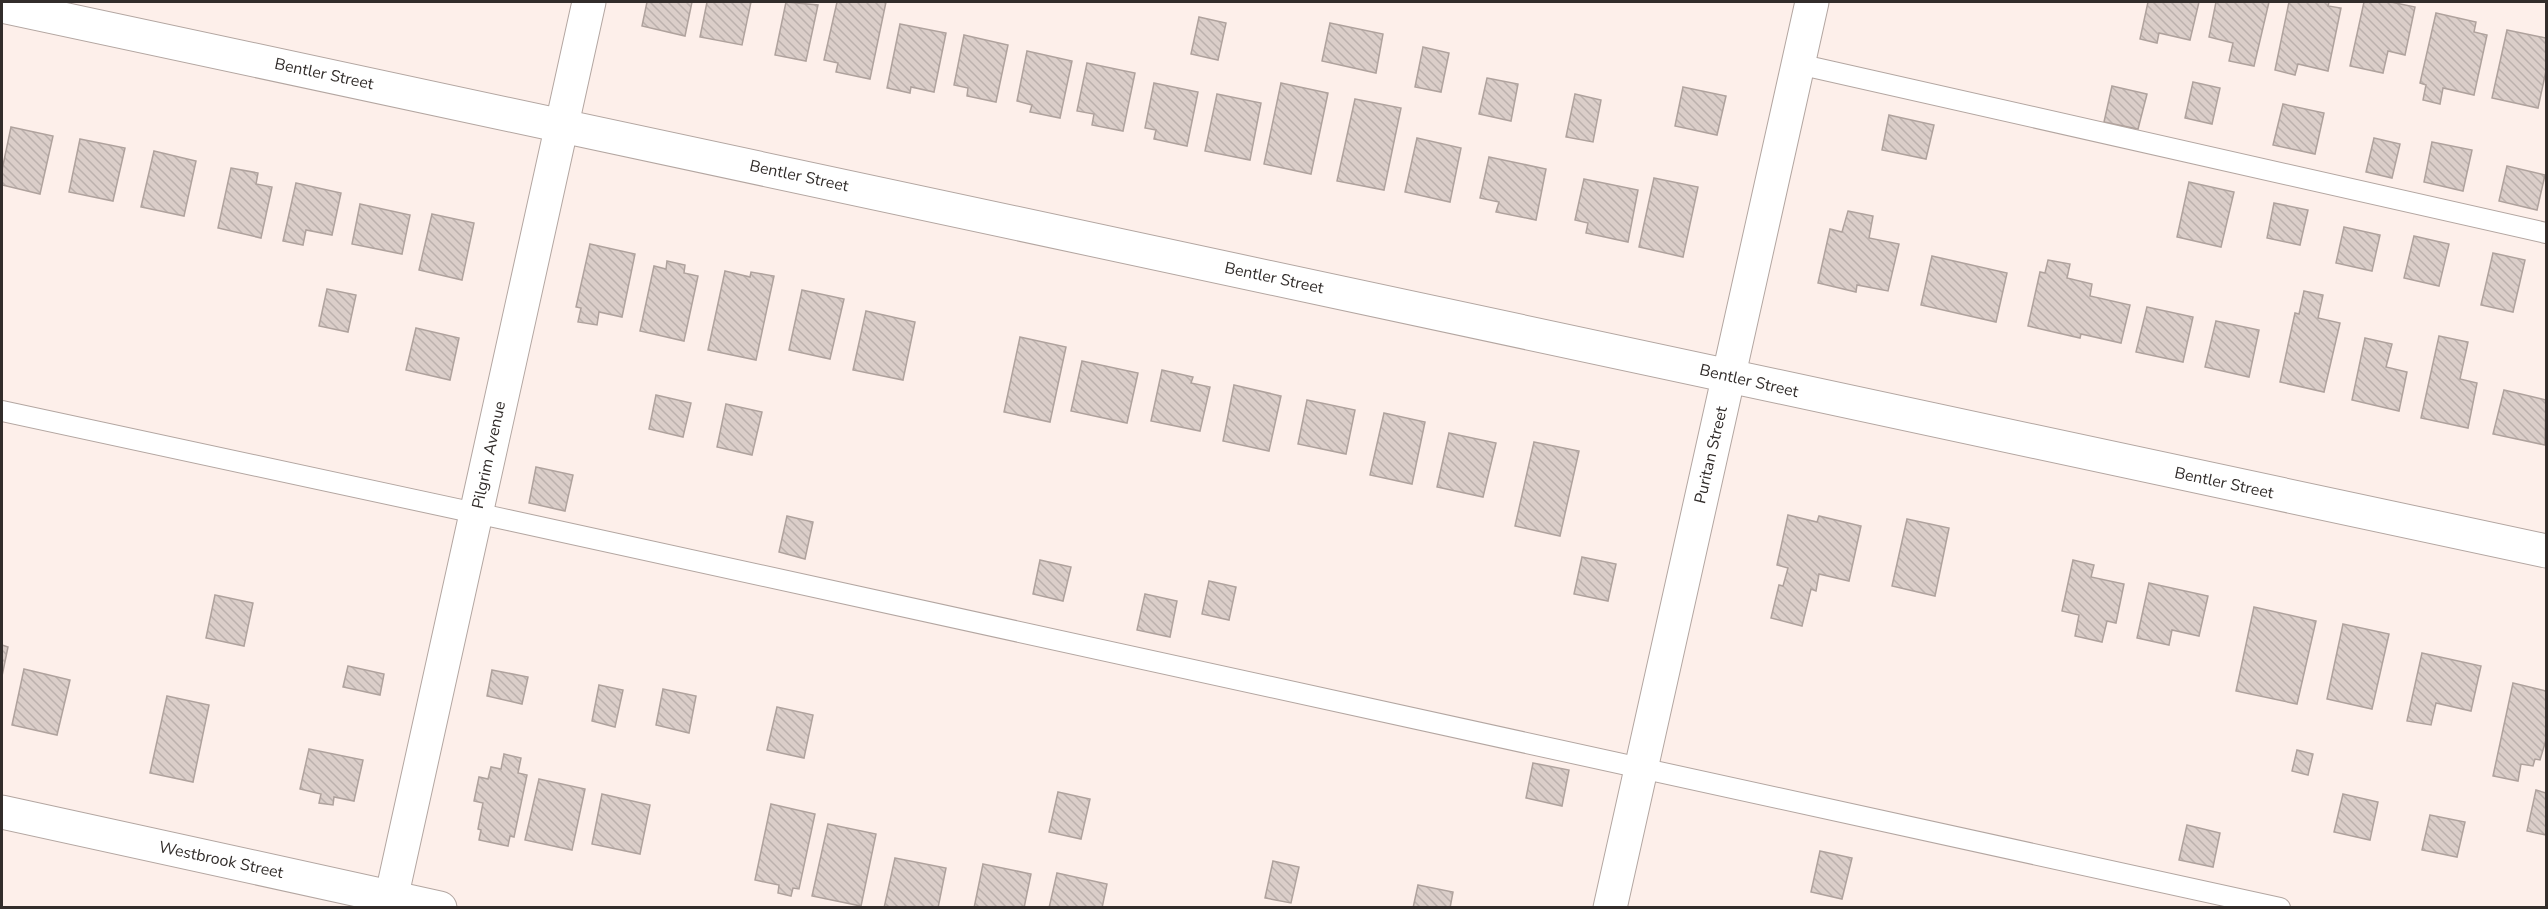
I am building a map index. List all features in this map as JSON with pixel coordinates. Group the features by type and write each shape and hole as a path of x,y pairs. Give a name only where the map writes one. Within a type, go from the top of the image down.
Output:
{"street":[{"name":"Pilgrim Avenue","path":"390,902 589,2"},
{"name":"Puritan Street","path":"1610,908 1812,2"},
{"name":"Bentler Street","path":"2,6 2547,551"},
{"name":"Westbrook Street","path":"2,813 390,902 440,908"}],"lane":[{"path":"1798,64 2547,233"},
{"path":"2,411 477,512 1641,770 2280,908"}],"building":[{"path":"647,2 692,2 685,36 642,26"},
{"path":"707,2 751,2 742,45 700,37"},
{"path":"786,2 818,5 806,61 775,55"},
{"path":"837,2 886,2 870,79 836,72 838,63 824,60"},
{"path":"2148,2 2199,2 2190,40 2159,33 2157,43 2140,39"},
{"path":"2216,2 2269,2 2254,66 2229,61 2233,43 2209,37"},
{"path":"2289,2 2329,2 2328,6 2341,8 2328,71 2298,64 2295,75 2275,70"},
{"path":"2364,2 2391,2 2415,7 2405,55 2388,51 2383,73 2350,66"},
{"path":"2436,13 2476,22 2474,32 2487,35 2474,95 2443,88 2440,104 2423,100 2426,85 2420,83"},
{"path":"1199,17 1226,23 1218,60 1191,54"},
{"path":"1330,23 1383,34 1376,73 1322,61"},
{"path":"900,24 946,33 934,92 911,87 910,93 887,88"},
{"path":"2507,30 2546,38 2546,71 2538,108 2492,98"},
{"path":"964,35 1008,45 996,102 967,96 968,88 954,85"},
{"path":"1423,47 1449,53 1441,92 1415,87"},
{"path":"1027,51 1072,61 1060,118 1030,112 1032,105 1017,101"},
{"path":"1087,63 1135,73 1123,131 1092,125 1094,114 1077,111"},
{"path":"1487,78 1518,84 1511,121 1479,114"},
{"path":"2193,82 2220,88 2212,124 2185,118"},
{"path":"1154,83 1198,92 1187,146 1154,139 1156,130 1145,128"},
{"path":"1281,83 1328,93 1311,174 1264,164"},
{"path":"2112,86 2147,94 2138,129 2104,122"},
{"path":"1683,87 1726,96 1717,135 1675,126"},
{"path":"1217,94 1261,103 1250,160 1205,151"},
{"path":"1575,94 1601,100 1593,142 1566,137"},
{"path":"1355,99 1401,108 1384,190 1337,181"},
{"path":"2283,104 2324,113 2315,154 2273,145"},
{"path":"1889,115 1934,125 1926,159 1882,150"},
{"path":"11,127 53,136 40,194 2,185 2,170"},
{"path":"1417,138 1461,148 1450,202 1405,192"},
{"path":"2374,138 2400,144 2392,178 2366,172"},
{"path":"80,139 125,148 113,201 69,192"},
{"path":"2432,142 2472,150 2463,191 2424,182"},
{"path":"154,151 196,161 184,216 141,207"},
{"path":"1489,157 1546,169 1536,220 1496,212 1499,202 1480,198"},
{"path":"2507,166 2545,175 2537,210 2499,201"},
{"path":"231,168 258,173 256,184 272,187 261,238 218,228"},
{"path":"1654,178 1698,187 1683,257 1639,247"},
{"path":"1584,179 1638,190 1628,242 1586,233 1588,223 1575,220"},
{"path":"2189,182 2234,192 2221,247 2177,237"},
{"path":"296,183 341,193 332,235 306,230 303,245 283,241"},
{"path":"2274,203 2308,210 2300,245 2267,238"},
{"path":"360,204 410,215 402,254 352,244"},
{"path":"1848,211 1873,216 1869,238 1899,244 1888,291 1857,285 1856,292 1818,283 1830,229 1842,232"},
{"path":"432,214 474,223 462,280 419,270"},
{"path":"2344,227 2380,235 2372,271 2336,263"},
{"path":"2414,236 2449,244 2439,286 2404,278"},
{"path":"590,244 635,254 622,317 599,312 597,325 578,322 581,308 576,307"},
{"path":"2493,253 2525,260 2513,312 2481,305"},
{"path":"1932,256 2007,273 1996,322 1921,305"},
{"path":"2048,260 2070,264 2067,278 2092,284 2090,296 2130,305 2121,343 2081,334 2080,338 2028,326 2040,272 2045,273"},
{"path":"667,261 685,265 684,273 698,276 684,341 640,331 654,266 666,269"},
{"path":"725,271 750,277 751,272 774,276 756,360 708,350"},
{"path":"327,289 356,295 348,332 319,326"},
{"path":"802,290 844,299 830,359 789,350"},
{"path":"2304,291 2323,295 2318,318 2340,323 2324,392 2280,382 2295,313 2299,314"},
{"path":"2147,307 2193,317 2183,362 2136,352"},
{"path":"866,311 915,322 903,380 853,370"},
{"path":"2216,321 2259,330 2249,377 2205,367"},
{"path":"416,328 459,338 450,380 406,370"},
{"path":"2439,336 2468,342 2460,379 2477,383 2468,428 2421,418"},
{"path":"1020,337 1066,347 1050,422 1004,412"},
{"path":"2365,338 2392,344 2386,367 2407,372 2399,411 2352,400"},
{"path":"1082,361 1138,373 1127,423 1071,411"},
{"path":"1162,370 1193,377 1191,383 1210,387 1200,431 1151,421"},
{"path":"1234,385 1281,396 1269,451 1223,441"},
{"path":"2504,390 2546,400 2545,445 2493,434"},
{"path":"656,395 691,403 683,437 649,429"},
{"path":"1307,400 1355,410 1346,454 1298,444"},
{"path":"726,404 762,412 752,455 717,447"},
{"path":"1384,413 1425,422 1412,484 1370,475"},
{"path":"1449,433 1496,443 1483,497 1437,487"},
{"path":"1534,442 1579,451 1560,536 1515,526"},
{"path":"536,467 573,475 565,511 529,503"},
{"path":"1788,515 1817,522 1819,516 1861,526 1849,581 1819,574 1816,591 1811,589 1802,626 1771,618 1779,585 1783,586 1788,568 1777,565"},
{"path":"787,516 813,522 805,559 779,552"},
{"path":"1907,519 1949,528 1935,596 1892,586"},
{"path":"1582,557 1616,564 1608,601 1574,594"},
{"path":"1040,560 1071,567 1063,601 1033,594"},
{"path":"2073,560 2094,565 2091,577 2124,584 2116,623 2107,621 2102,642 2075,636 2079,615 2062,611"},
{"path":"1209,581 1236,587 1229,620 1202,614"},
{"path":"2149,583 2208,596 2199,636 2172,630 2169,645 2137,638"},
{"path":"1145,594 1177,601 1170,637 1137,630"},
{"path":"215,595 253,603 244,646 206,638"},
{"path":"2254,607 2316,621 2297,704 2236,691"},
{"path":"2343,624 2389,634 2372,709 2327,699"},
{"path":"2,645 8,647 2,676"},
{"path":"2422,653 2481,666 2471,711 2436,703 2431,725 2407,721"},
{"path":"348,666 384,674 380,695 343,687"},
{"path":"24,669 70,680 57,735 12,725"},
{"path":"492,670 528,677 522,704 487,696"},
{"path":"2513,683 2546,691 2546,740 2540,760 2535,759 2533,766 2521,764 2518,781 2493,776"},
{"path":"599,685 623,690 615,727 592,721"},
{"path":"663,689 696,696 689,733 656,725"},
{"path":"167,696 209,705 193,782 150,773"},
{"path":"777,707 813,715 804,758 767,750"},
{"path":"309,749 363,760 354,801 334,797 333,805 319,803 321,794 300,789"},
{"path":"2297,750 2313,754 2308,775 2292,771"},
{"path":"504,754 521,758 518,773 527,775 514,837 510,836 508,846 479,840 481,830 478,829 483,803 474,801 479,777 488,779 491,767 501,769"},
{"path":"1533,763 1569,770 1562,806 1526,798"},
{"path":"539,779 585,789 572,850 525,840"},
{"path":"2536,790 2546,793 2546,835 2527,831"},
{"path":"1058,792 1090,799 1081,839 1049,832"},
{"path":"602,794 650,805 640,854 592,844"},
{"path":"2343,794 2378,802 2370,840 2334,832"},
{"path":"771,804 815,814 799,889 793,888 791,896 778,893 779,885 755,880"},
{"path":"2430,815 2465,822 2457,857 2422,850"},
{"path":"828,824 876,834 861,906 812,896"},
{"path":"2187,825 2220,833 2213,867 2179,860"},
{"path":"1820,851 1852,858 1842,899 1811,892"},
{"path":"895,858 946,868 938,908 884,908"},
{"path":"1273,861 1299,867 1291,903 1265,898"},
{"path":"983,864 1031,874 1024,908 974,908"},
{"path":"1057,873 1107,884 1102,908 1049,908"},
{"path":"1418,885 1453,892 1450,908 1413,908"}]}
